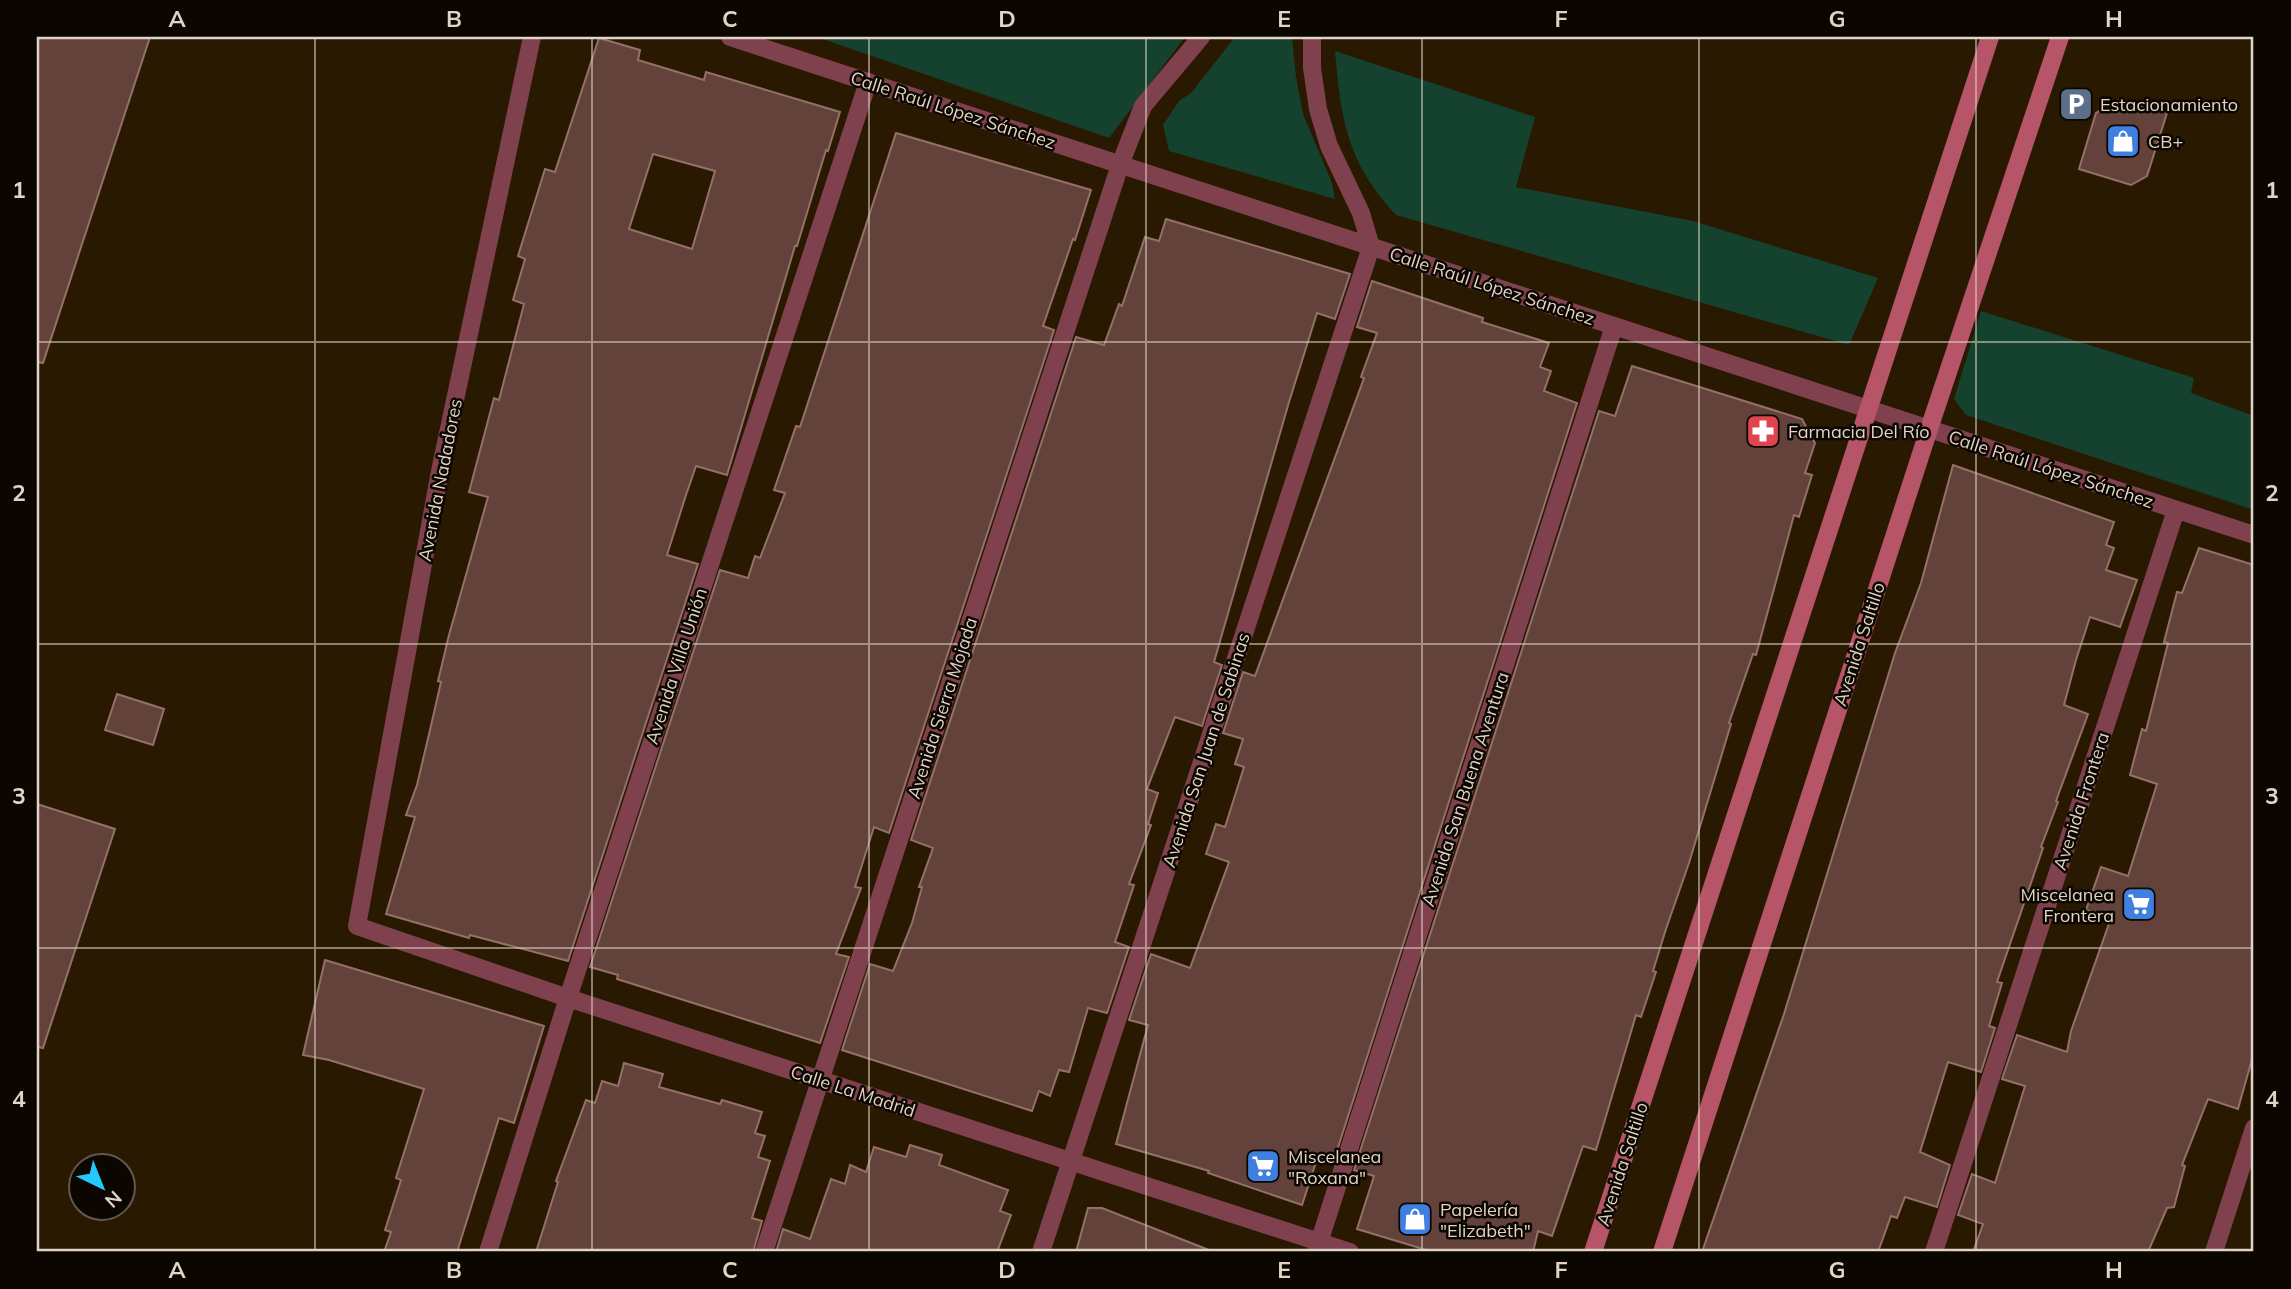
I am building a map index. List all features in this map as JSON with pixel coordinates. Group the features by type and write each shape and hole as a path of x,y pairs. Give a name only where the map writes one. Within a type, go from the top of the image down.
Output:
{"street":[{"name":"Avenida Nadadores","path":"357,926 440,471 532,37"},
{"name":"Calle Raúl López Sánchez","path":"730,37 2254,535"},
{"name":"Avenida Sierra Mojada","path":"764,1252 1120,164 1143,106 1201,37"},
{"path":"1312,37 1312,68 1318,109 1329,146 1361,213 1371,247"},
{"name":"Avenida Saltillo","path":"1593,1252 1990,37"},
{"name":"Avenida Saltillo","path":"1662,1252 1929,429 2060,37"},
{"name":"Avenida Villa Unión","path":"488,1252 568,998 868,82"},
{"name":"Avenida San Juan de Sabinas","path":"1041,1252 1371,247"},
{"name":"Avenida San Buena Aventura","path":"1317,1247 1614,326"},
{"name":"Avenida Frontera","path":"1934,1252 2176,510"},
{"name":"Calle La Madrid","path":"357,926 568,998 1071,1161 1317,1247 1350,1252"},
{"path":"2214,1252 2254,1128"}],"green space":[{"path":"817,37 1185,37 1109,138"},
{"path":"1235,37 1292,37 1303,114 1332,183 1335,199 1169,151 1163,125 1179,101 1191,93"},
{"path":"1335,51 1535,117 1516,187 1693,221 1878,278 1849,345 1396,215 1367,177 1349,139 1340,98"},
{"path":"1981,311 2194,378 2191,393 2254,416 2254,510 1966,415 1954,399"}],"building":[{"path":"37,37 150,37 43,363 37,362"},
{"path":"599,38 640,50 638,60 704,80 706,72 840,112 795,246 727,475 696,466 685,498 667,555 698,564 568,961 470,935 469,938 386,914 415,817 406,815 417,785 449,635 488,497 469,492 494,398 499,400 524,304 513,300 525,259 518,256 545,169 555,172","holes":["653,154 715,171 692,249 629,229"]},
{"name":"CB+","path":"2119,100 2167,113 2147,176 2131,185 2079,169 2096,113"},
{"path":"896,133 1091,190 1043,326 1054,330 889,833 874,827 855,887 861,888 836,954 849,957 820,1043 617,979 618,975 590,967 720,570 748,578 755,556 760,558 785,493 774,490 796,426 800,427"},
{"path":"1166,219 1350,274 1335,319 1317,313 1214,662 1222,665 1202,726 1175,717 1147,789 1158,793 1148,824 1151,825 1129,884 1134,885 1115,942 1129,947 1107,1013 1088,1008 1069,1072 1059,1070 1050,1096 1039,1091 1032,1111 842,1050 870,964 893,971 912,923 922,887 919,887 933,848 911,840 1076,337 1104,345 1119,304 1122,306 1145,237 1159,241"},
{"path":"1372,281 1483,318 1482,322 1549,343 1540,367 1551,371 1544,391 1577,403 1333,1163 1317,1159 1302,1205 1208,1173 1209,1171 1116,1144 1148,1025 1129,1020 1151,954 1190,968 1229,862 1206,854 1216,824 1225,827 1244,767 1235,764 1243,739 1223,733 1243,672 1255,676 1364,378 1361,377 1377,333 1357,327"},
{"path":"1632,366 1802,419 1815,443 1805,473 1812,475 1799,517 1794,515 1756,655 1753,654 1729,723 1731,724 1689,863 1653,971 1656,972 1641,1017 1636,1015 1596,1150 1583,1146 1552,1236 1538,1231 1533,1252 1433,1252 1357,1229 1374,1176 1354,1170 1599,411 1615,416"},
{"path":"1953,465 2114,522 2106,545 2114,548 2106,570 2137,580 2120,627 2090,617 2076,660 2064,705 2088,714 2056,801 2058,802 1997,982 2002,983 1989,1026 1995,1028 1981,1072 1948,1062 1920,1152 1950,1165 1937,1207 1905,1197 1897,1218 1891,1216 1878,1252 1702,1252 1784,1014 1895,653 1921,583"},
{"path":"2199,548 2254,565 2254,1052 2238,1109 2208,1099 2182,1165 2185,1166 2174,1207 2167,1208 2148,1252 1973,1252 1983,1224 1958,1215 1972,1174 1995,1183 2025,1086 2002,1079 2017,1035 2067,1052 2071,1031 2111,918 2086,910 2101,867 2128,876 2157,784 2130,775 2142,729 2146,731 2168,643 2164,642 2177,592 2182,593"},
{"path":"117,694 164,709 153,745 105,730"},
{"path":"37,804 115,829 43,1048 37,1047"},
{"path":"325,960 544,1026 514,1123 499,1118 457,1252 384,1252 391,1232 385,1230 401,1180 396,1178 424,1089 329,1060 303,1055"},
{"path":"624,1063 663,1074 659,1087 720,1104 722,1100 762,1112 755,1133 765,1136 758,1157 770,1161 752,1218 762,1221 753,1252 536,1252 558,1182 556,1181 586,1100 595,1103 602,1081 618,1086"},
{"path":"910,1145 942,1155 939,1165 1008,1190 1000,1211 1011,1215 997,1252 776,1252 783,1229 810,1239 831,1179 845,1184 850,1165 866,1172 874,1147 906,1157"},
{"path":"1088,1208 1102,1208 1209,1252 1076,1252"}],"place":[{"name":"Estacionamiento","path":"2076,104"},
{"name":"CB+","path":"2123,141"},
{"name":"Farmacia Del Río","path":"1763,431"},
{"name":"Miscelanea Frontera","path":"2139,904"},
{"name":"Miscelanea \"Roxana\"","path":"1263,1166"},
{"name":"Papelería \"Elizabeth\"","path":"1415,1219"}]}
